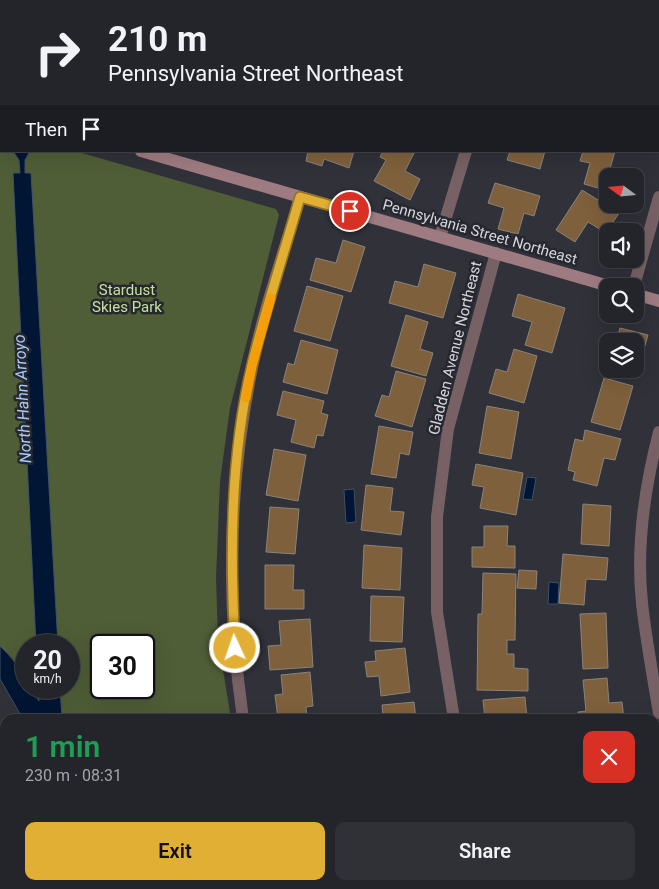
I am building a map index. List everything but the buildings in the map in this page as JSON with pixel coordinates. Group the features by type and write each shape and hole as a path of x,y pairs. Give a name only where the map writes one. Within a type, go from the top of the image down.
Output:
{"street":[{"name":"Pennsylvania Street Northeast","path":"144,152 599,283"},
{"path":"440,237 466,152"},
{"path":"242,714 236,665 232,583 234,489 240,430 252,366 300,197"},
{"path":"636,278 659,197"},
{"name":"Gladden Avenue Northeast","path":"453,714 437,612 437,517 448,430 496,253"},
{"path":"644,297 659,301"},
{"path":"659,432 650,466 642,535 642,602 659,713"}],"green space":[{"name":"Stardust Skies Park","path":"0,152 78,152 276,209 279,215 230,408 220,481 216,578 218,639 230,714 43,714 37,699 80,699 80,634 15,634 15,663 0,646"}],"water":[{"path":"14,152 29,152 25,160 25,173 31,173 57,634 35,634 13,173 20,173 19,160"},
{"path":"527,477 536,478 532,500 523,499"},
{"path":"354,489 356,522 346,523 344,490"},
{"path":"549,582 559,583 558,604 548,604"},
{"path":"0,646 15,662 15,699 38,699 39,701 39,699 61,699 62,714 20,714 0,679"}],"slow traffic":[{"path":"246,398 252,366 271,298"}],"route":[{"path":"235,648 231,565 234,489 240,430 252,366 300,197 350,211"}],"water label":[{"name":"North Hahn Arroyo","path":"22,399"}]}
